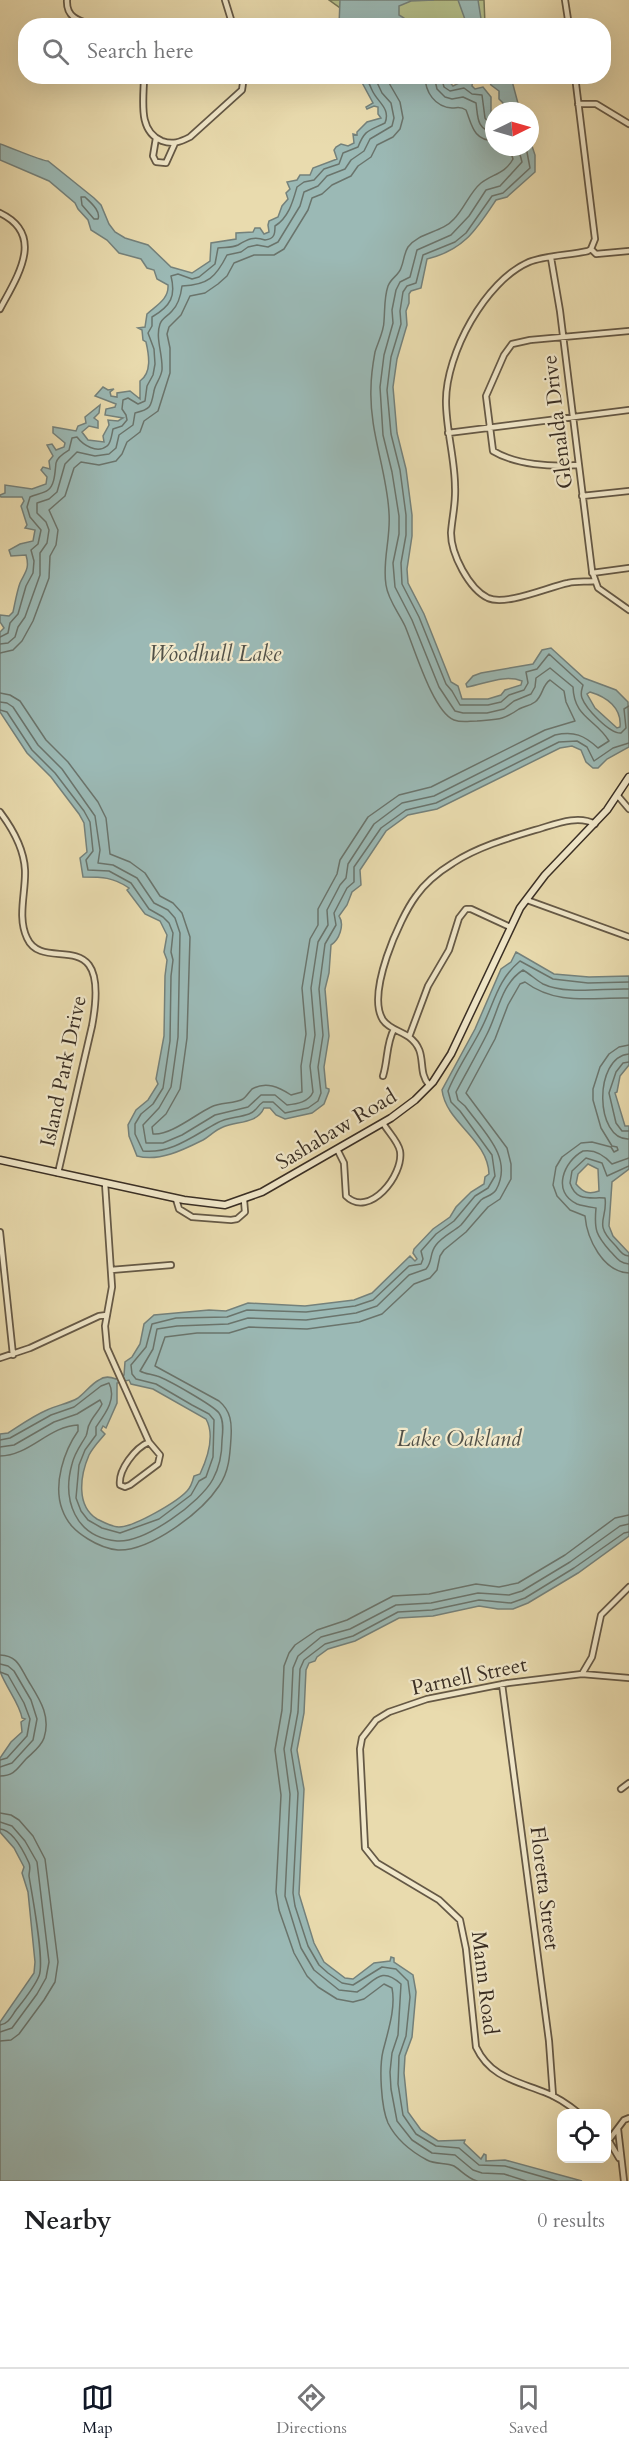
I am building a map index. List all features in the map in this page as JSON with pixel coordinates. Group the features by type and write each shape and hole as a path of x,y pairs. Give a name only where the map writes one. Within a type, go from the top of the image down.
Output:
{"street":[{"path":"67,0 67,11 77,18"},
{"path":"225,0 231,18"},
{"path":"565,0 568,18"},
{"path":"144,84 145,124 156,138 176,143"},
{"path":"156,138 153,156 156,162 166,163 176,143 189,137 242,90 243,84"},
{"path":"576,84 595,239 591,249"},
{"path":"578,104 596,105 629,124"},
{"path":"0,213 16,223 26,255 0,309"},
{"path":"591,249 601,255 629,251"},
{"path":"591,249 530,261 518,268 504,279 482,303 465,334 452,363 446,400 455,487 451,534 469,582 480,594 491,599 501,600 570,582 595,581 598,588 629,610"},
{"name":"Glenalda Drive","path":"551,258 592,573 595,581"},
{"path":"578,465 560,466 501,456 493,451 486,396 504,355 512,344 530,340 629,331"},
{"path":"448,433 629,410"},
{"path":"582,496 629,491"},
{"path":"592,573 629,568"},
{"name":"Sashabaw Road","path":"0,1160 176,1199 216,1205 244,1200 262,1192 382,1123 415,1100 429,1085 451,1054 510,927 526,900 545,875 595,824 618,796 629,777"},
{"path":"618,796 629,808"},
{"name":"Island Park Drive","path":"0,812 17,840 24,859 22,910 27,939 39,950 64,954 85,961 94,974 96,982 96,1004 92,1026 58,1173"},
{"path":"429,1085 424,1078 421,1050 417,1043 388,1026 381,1016 378,990 395,935 416,896 426,884 454,862 506,838 582,819 595,824"},
{"path":"526,900 629,937"},
{"path":"409,1037 428,986 448,950 462,913 466,909 471,909 510,927"},
{"path":"383,1076 388,1060 388,1039 394,1029"},
{"path":"338,1149 344,1163 346,1196 349,1200 362,1203 373,1200 390,1183 400,1162 399,1146 382,1123"},
{"path":"105,1183 112,1287 107,1315 107,1348 149,1442 160,1455 158,1464 130,1485 125,1487 120,1485 119,1479 124,1467 141,1447 149,1442"},
{"path":"176,1199 179,1209 192,1217 231,1220 237,1219 245,1212 244,1200"},
{"path":"0,1232 13,1355"},
{"path":"111,1270 171,1264"},
{"path":"0,1358 13,1355 99,1316 107,1315"},
{"path":"582,1674 592,1657 601,1615 629,1587"},
{"name":"Parnell Street","path":"362,1738 367,1729 389,1712 427,1699 502,1684 558,1676 582,1674 629,1678"},
{"name":"Floretta Street","path":"502,1684 549,2041 553,2096"},
{"name":"Mann Road","path":"362,1738 360,1749 365,1848 377,1863 439,1900 460,1920 466,1949 476,2047 482,2059 499,2075 553,2096 572,2109"},
{"path":"621,1789 629,1782"},
{"path":"611,2135 624,2120 629,2118"},
{"path":"611,2143 617,2153 624,2181 618,2128"}],"green space":[{"path":"329,0 484,0 485,18 354,18"}],"water":[{"path":"340,0 434,0 411,1 399,6 399,15 404,18 339,18"},
{"path":"458,0 478,0 481,18 464,18"},
{"name":"Woodhull Lake","path":"363,84 451,84 453,86 472,84 475,89 483,87 491,97 491,102 485,102 485,156 535,156 535,172 507,197 496,200 482,221 460,244 427,259 421,288 409,294 406,311 407,325 397,359 393,387 397,433 406,469 412,515 412,536 407,569 408,583 424,614 451,682 458,686 462,699 488,699 521,685 522,681 515,679 494,680 467,687 466,684 473,676 481,673 533,664 542,650 551,648 584,678 616,690 628,702 629,747 607,759 598,768 593,768 586,762 581,750 572,746 560,748 437,809 408,815 386,831 360,870 361,885 352,892 339,916 340,932 331,945 329,973 325,989 329,1036 324,1067 326,1088 329,1091 324,1104 312,1113 285,1119 276,1115 270,1108 264,1108 257,1117 223,1127 203,1140 179,1151 154,1157 137,1156 129,1136 128,1125 136,1110 148,1100 158,1084 156,1079 164,1036 167,960 164,952 167,935 160,921 145,914 127,890 129,888 107,878 83,877 80,858 87,852 84,823 51,777 27,753 0,712 0,632 4,628 0,622 0,615 9,616 13,612 27,564 26,555 11,556 9,550 33,541 35,530 25,528 27,525 21,506 24,501 22,497 1,497 0,495 5,493 5,485 32,489 46,484 47,477 41,470 43,467 50,469 49,461 53,456 47,445 52,444 56,450 64,447 65,443 53,433 53,427 76,431 78,426 86,423 85,417 100,405 99,413 94,418 98,421 98,428 89,426 82,432 88,440 104,442 103,436 109,425 108,420 118,421 123,418 105,415 106,409 115,407 116,404 95,396 103,387 108,390 114,389 110,392 111,396 117,397 117,393 130,391 140,399 140,381 148,369 149,358 142,330 138,328 145,327 147,314 167,294 168,285 157,279 154,270 147,268 141,259 119,253 107,240 91,230 88,220 75,203 49,181 0,160 0,144 48,161 101,205 115,232 125,238 148,245 171,267 192,273 210,261 211,243 236,239 236,233 253,232 255,228 260,228 264,234 269,232 269,221 278,217 282,206 288,199 286,193 290,189 287,182 297,180 300,175 310,175 313,168 337,159 334,150 336,147 341,144 348,146 354,143 353,134 357,135 357,132 367,122 381,118 378,114 378,107 367,109 366,107 373,103","holes":["590,692 596,694 612,704 619,714 620,727 617,728 595,708 587,694"]},
{"path":"490,84 513,84 518,102 502,102 499,99 499,91"},
{"name":"Lake Oakland","path":"516,952 554,974 589,977 629,976 629,1065 620,1076 615,1093 625,1126 629,1126 629,1169 612,1182 609,1226 613,1236 629,1253 629,1536 578,1573 528,1603 513,1609 479,1606 433,1616 399,1618 355,1641 328,1649 315,1661 309,1663 306,1670 304,1713 297,1750 304,1789 299,1894 314,1943 324,1962 345,1978 353,1979 374,1963 390,1961 391,1957 394,1958 394,1962 413,1975 416,1992 412,2037 405,2056 404,2073 408,2112 421,2130 438,2141 465,2140 464,2143 481,2159 484,2154 486,2155 486,2161 505,2160 582,2181 0,2181 0,2022 34,1973 35,1962 28,1892 22,1873 24,1867 14,1848 0,1832 0,1758 11,1742 22,1732 21,1722 25,1719 22,1718 0,1671 0,1434 8,1433 42,1412 78,1398 101,1379 108,1377 116,1379 124,1375 125,1362 132,1357 140,1344 144,1324 154,1315 209,1310 226,1311 248,1303 305,1306 354,1300 372,1293 410,1256 415,1261 417,1259 413,1253 414,1249 433,1229 450,1217 456,1207 471,1192 484,1184 485,1177 489,1174 482,1151 451,1112 442,1090 475,1029 501,969 511,962","holes":["588,1164 598,1169 599,1191 592,1193 586,1192 576,1184 578,1174","129,1380 131,1384 153,1389 206,1419 210,1439 200,1474 194,1476 187,1491 155,1513 135,1523 119,1527 105,1523 90,1513 83,1499 82,1481 89,1455 105,1434 101,1430 103,1426 106,1428 117,1403 117,1383"]}]}
